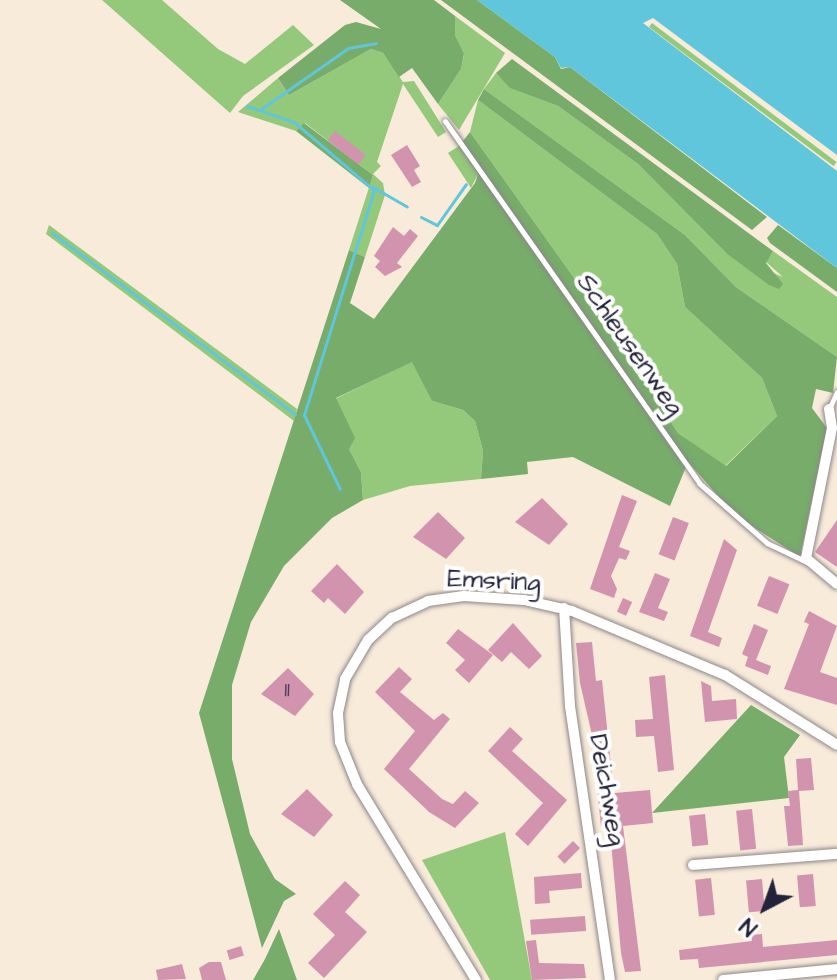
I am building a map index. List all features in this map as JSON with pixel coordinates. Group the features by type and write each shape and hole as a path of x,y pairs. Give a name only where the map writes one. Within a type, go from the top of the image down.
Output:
{"street":[{"path":"808,562 832,428 829,409"},
{"name":"Schleusenweg","path":"808,562 837,584"},
{"name":"Emsring","path":"476,980 349,770 338,724 341,690 368,640 416,605 480,596 564,608 725,675 837,745"},
{"name":"Deichweg","path":"564,608 570,706 597,862 610,980"},
{"path":"693,865 837,854"},
{"path":"723,980 837,969"}],"lane":[{"name":"Schleusenweg","path":"445,121 699,483 767,543 808,562"},
{"path":"829,409 837,392"}],"green space":[{"path":"102,0 162,0 218,49 245,64 293,25 314,45 243,96 230,113"},
{"path":"340,0 434,0 455,16 455,35 464,54 461,69 438,104 412,68 399,77 383,53 371,49 289,95 278,78 345,25 356,22 381,29"},
{"path":"441,0 477,0 555,57 561,69 570,67 767,217 752,230"},
{"path":"455,16 505,53 459,130 438,104 461,69 464,55 455,35"},
{"path":"652,23 836,162 833,166 649,27"},
{"path":"371,49 383,53 403,82 414,81 446,132 438,137 403,84 377,162 381,166 373,174 383,183 385,195 365,257 349,250 373,175 305,123 296,131 238,112 278,78 289,95"},
{"path":"512,59 773,251 766,263 783,284 779,289 726,253 638,164 558,106 510,88 496,73"},
{"path":"496,73 511,88 558,106 638,164 726,253 783,277 766,262 773,251 837,297 837,357 736,287 685,235 484,89"},
{"path":"484,89 685,235 736,287 837,357 833,393 816,389 812,408 827,428 800,557 735,515 688,462 670,506 573,457 527,462 528,474 481,479 483,451 475,421 463,410 432,401 412,362 336,398 355,438 349,449 361,472 363,500 332,518 284,566 251,622 232,685 232,759 250,834 275,879 296,894 284,901 262,948 199,713 349,250 365,257 350,303 374,319 475,183 478,174 459,146 470,132 619,341 678,433 726,466 777,416 762,378 685,307 677,264 657,234 478,100"},
{"path":"478,100 657,234 677,264 685,307 762,378 777,416 725,466 678,433 619,341 470,132"},
{"path":"304,123 373,175 369,188 296,131"},
{"path":"459,146 478,174 471,188 448,153"},
{"path":"49,225 297,409 294,421 46,234"},
{"path":"778,225 837,268 837,292 770,243 767,238"},
{"path":"413,361 432,401 463,410 475,421 483,451 481,479 410,486 363,500 361,472 349,449 335,399"},
{"path":"751,705 800,735 784,757 789,798 652,813"},
{"path":"505,832 532,980 490,980 422,860"},
{"path":"279,929 297,980 253,980 265,959"}],"water":[{"path":"477,0 837,0 837,155 653,18 643,23 837,171 837,268 570,67 561,68 555,57"}],"building":[{"path":"335,131 366,155 358,164 328,140"},
{"path":"407,145 420,166 414,170 421,182 412,187 391,155"},
{"path":"393,227 404,236 410,229 418,236 397,263 402,267 385,276 375,267 380,261 374,256"},
{"path":"622,495 637,501 619,547 630,551 626,560 619,558 611,576 617,589 614,598 590,589"},
{"path":"542,498 568,524 549,545 515,522"},
{"path":"438,512 465,538 446,559 413,537"},
{"path":"673,517 689,523 675,560 659,554"},
{"path":"837,520 837,567 815,552"},
{"path":"724,539 737,550 708,632 722,638 719,647 690,636"},
{"path":"337,564 364,592 345,614 328,598 324,603 311,591"},
{"path":"655,573 670,579 658,608 668,612 664,621 639,612"},
{"path":"769,576 789,584 777,614 757,606"},
{"path":"623,598 632,602 626,616 617,612"},
{"path":"809,611 837,626 820,672 837,678 837,705 784,689 809,624 804,622"},
{"path":"513,623 542,656 529,669 511,652 502,662 488,650"},
{"path":"754,624 768,630 756,660 771,666 768,675 745,666 748,657 742,654"},
{"path":"458,629 493,655 469,683 455,670 465,660 446,643"},
{"path":"592,642 596,681 602,680 614,793 650,790 653,823 623,826 641,971 625,972 608,827 601,827 592,735 580,683 576,643"},
{"path":"399,667 412,679 400,692 434,720 443,713 450,719 409,769 442,799 453,804 465,791 479,803 455,828 429,812 384,769 415,731 375,692"},
{"path":"288,668 314,694 295,716 261,694"},
{"path":"665,675 674,770 658,772 654,736 636,737 635,720 653,719 649,677"},
{"path":"701,681 711,686 712,701 736,699 737,719 705,722"},
{"path":"510,727 523,739 512,751 567,800 528,846 515,834 543,803 488,751"},
{"path":"811,758 814,790 799,791 803,845 788,846 784,806 790,806 788,791 798,790 796,759"},
{"path":"307,789 333,815 314,837 281,814"},
{"path":"752,809 756,849 740,850 736,811"},
{"path":"705,814 708,845 692,847 689,816"},
{"path":"573,841 580,848 565,864 557,857"},
{"path":"581,873 582,888 549,891 550,903 535,904 534,877"},
{"path":"813,874 816,906 800,907 797,875"},
{"path":"711,878 715,915 699,916 695,880"},
{"path":"762,879 765,911 749,912 746,880"},
{"path":"345,881 360,895 345,912 367,932 324,978 308,963 335,935 313,914"},
{"path":"585,916 586,931 531,935 530,920"},
{"path":"762,934 763,947 837,940 837,955 699,968 698,959 680,960 679,950 752,941 751,935"},
{"path":"536,940 539,963 584,964 586,978 532,980 526,941"},
{"path":"241,946 244,956 230,960 227,950"},
{"path":"209,962 221,962 226,980 202,980 199,968"},
{"path":"182,964 186,979 158,980 156,970"}],"waterway":[{"path":"261,109 348,48 376,43"},
{"path":"247,106 294,122 374,190 304,415 340,489"},
{"path":"421,217 437,225 466,184"},
{"path":"373,187 407,207"},
{"path":"52,233 295,414"}]}
